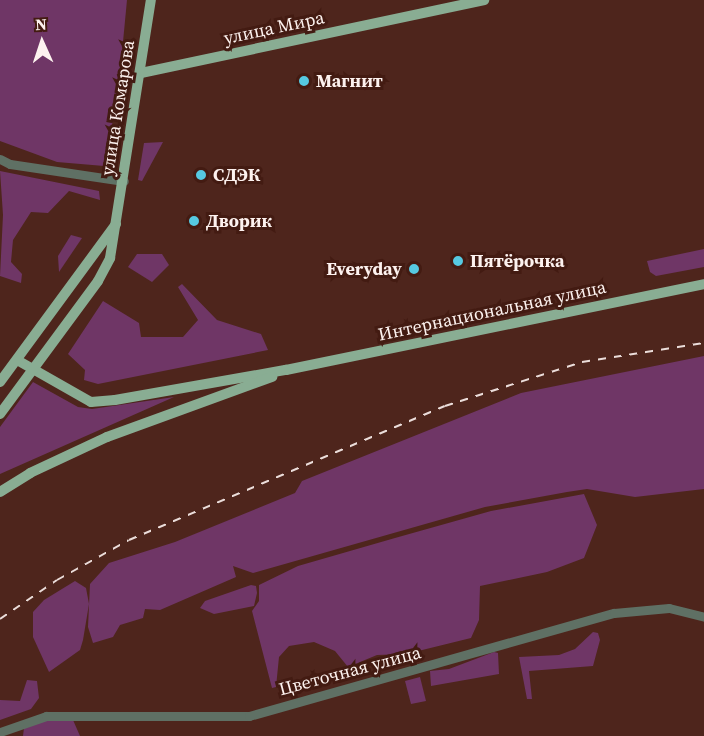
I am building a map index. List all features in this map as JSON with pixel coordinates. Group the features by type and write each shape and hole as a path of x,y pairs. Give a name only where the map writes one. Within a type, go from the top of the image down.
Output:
{"main road":[{"name":"улица Комарова","path":"0,414 98,281 110,258 118,221 151,0"},
{"name":"улица Мира","path":"141,74 484,0"},
{"path":"0,382 118,221"},
{"name":"Интернациональная улица","path":"17,360 91,402 286,370 704,284"},
{"name":"Интернациональная улица","path":"0,492 30,474 107,437 286,370"}],"street":[{"path":"0,159 10,164 124,181"},
{"name":"Цветочная улица","path":"0,732 46,716 249,716 614,613 669,608 704,616"}],"shaded area":[{"path":"0,0 127,0 118,94 104,166 57,162 0,141"},
{"path":"163,142 142,181 138,180 144,143"},
{"path":"0,171 99,191 100,200 69,191 48,213 31,212 13,240 11,262 22,274 21,283 0,276 3,215"},
{"path":"71,235 82,238 59,272 58,256"},
{"path":"704,249 704,267 656,276 650,272 647,261"},
{"path":"137,254 162,254 169,265 152,282 128,267"},
{"path":"182,284 217,320 261,334 268,350 98,384 84,380 85,370 68,354 103,301 139,323 141,337 183,337 198,320 178,287"},
{"path":"704,356 704,489 635,497 587,489 567,492 485,507 253,573 233,566 236,577 160,610 145,609 143,618 120,625 113,637 93,643 88,627 90,584 109,563 175,542 295,493 302,481 521,393"},
{"path":"33,382 78,407 92,409 174,397 0,474 0,427"},
{"path":"584,494 597,525 584,558 547,572 480,586 479,620 471,638 406,654 377,655 348,667 335,651 314,642 289,646 279,657 276,687 272,688 252,611 259,601 259,585 298,566 491,511"},
{"path":"75,581 86,588 89,604 83,640 80,650 49,672 33,637 33,612 44,600"},
{"path":"251,585 256,586 257,593 254,606 214,614 200,608 205,601"},
{"path":"593,632 598,633 600,640 593,666 529,671 532,699 527,699 519,657 559,655 575,649"},
{"path":"494,652 498,653 499,674 431,686 430,671 449,669"},
{"path":"420,677 426,701 411,704 405,681"},
{"path":"27,680 37,681 39,698 31,709 0,720 0,700 20,701"},
{"path":"49,719 73,720 80,736 23,736 24,728"}],"railway":[{"path":"0,619 57,580 129,540 445,406 582,362 704,343"}],"place":[{"name":"Магнит","path":"304,81"},
{"name":"СДЭК","path":"201,175"},
{"name":"Дворик","path":"194,221"},
{"name":"Пятёрочка","path":"458,261"},
{"name":"Everyday","path":"414,269"}]}
